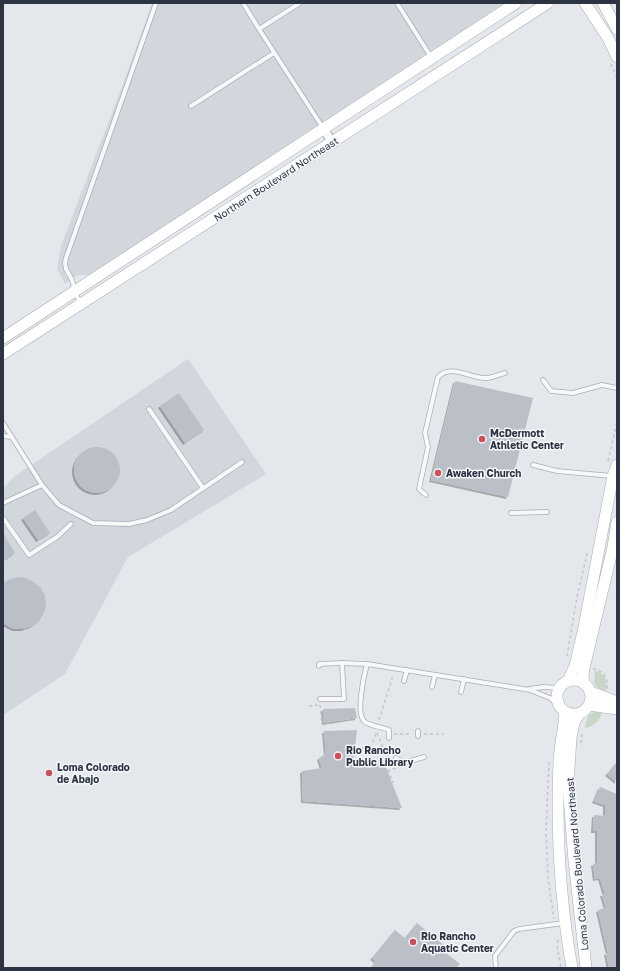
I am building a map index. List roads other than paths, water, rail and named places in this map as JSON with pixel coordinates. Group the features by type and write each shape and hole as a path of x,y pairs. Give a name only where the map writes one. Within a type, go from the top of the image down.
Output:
{"main road":[{"name":"Northern Boulevard Northeast","path":"3,338 516,3"},
{"name":"Northern Boulevard Northeast","path":"3,354 548,3"},
{"path":"585,3 608,38 617,58"},
{"path":"603,3 617,29"},
{"name":"Loma Colorado Boulevard Northeast","path":"572,968 560,878 558,819 562,709 557,694 574,666 583,632 616,473"},
{"path":"617,522 613,547 583,675 590,701 589,705 617,709"},
{"path":"563,685 579,681 587,688 617,702"},
{"name":"Loma Colorado Boulevard Northeast","path":"586,968 574,862 568,783 571,738 574,722 579,714 589,705"},
{"path":"562,709 570,714 579,714"}],"street":[{"path":"323,128 332,142"}],"lane":[{"path":"80,305 74,291 72,280 65,266 66,258 156,3"},
{"path":"243,3 323,128"},
{"path":"259,29 300,3"},
{"path":"398,3 432,57"},
{"path":"191,106 274,52"},
{"path":"426,495 419,489 428,447 425,433 438,377 443,372 450,371 487,378 505,373"},
{"path":"543,380 551,391 573,393 602,385 617,388"},
{"path":"149,409 203,488"},
{"path":"3,423 42,485 59,505 93,523 129,524 148,520 171,510 242,462"},
{"path":"3,436 11,437"},
{"path":"533,465 557,471 616,473"},
{"path":"3,503 42,485"},
{"path":"511,513 547,512"},
{"path":"3,518 29,555 57,537 71,524"},
{"path":"320,699 344,699 342,663"},
{"path":"319,666 319,664 342,663 367,664 530,690 550,698 562,709"},
{"path":"367,664 360,709 361,718 365,722 389,730 389,738"},
{"path":"404,681 407,670"},
{"path":"432,687 435,675"},
{"path":"461,692 464,679"},
{"path":"530,690 563,685"},
{"path":"396,758 404,763 424,757"},
{"path":"496,968 495,956 514,931 519,929 566,923"}],"place":[{"name":"McDermott Athletic Center","path":"482,439"},
{"name":"Awaken Church","path":"438,473"},
{"name":"Rio Rancho Public Library","path":"338,756"},
{"name":"Loma Colorado de Abajo","path":"49,773"},
{"name":"Rio Rancho Aquatic Center","path":"413,942"}]}
